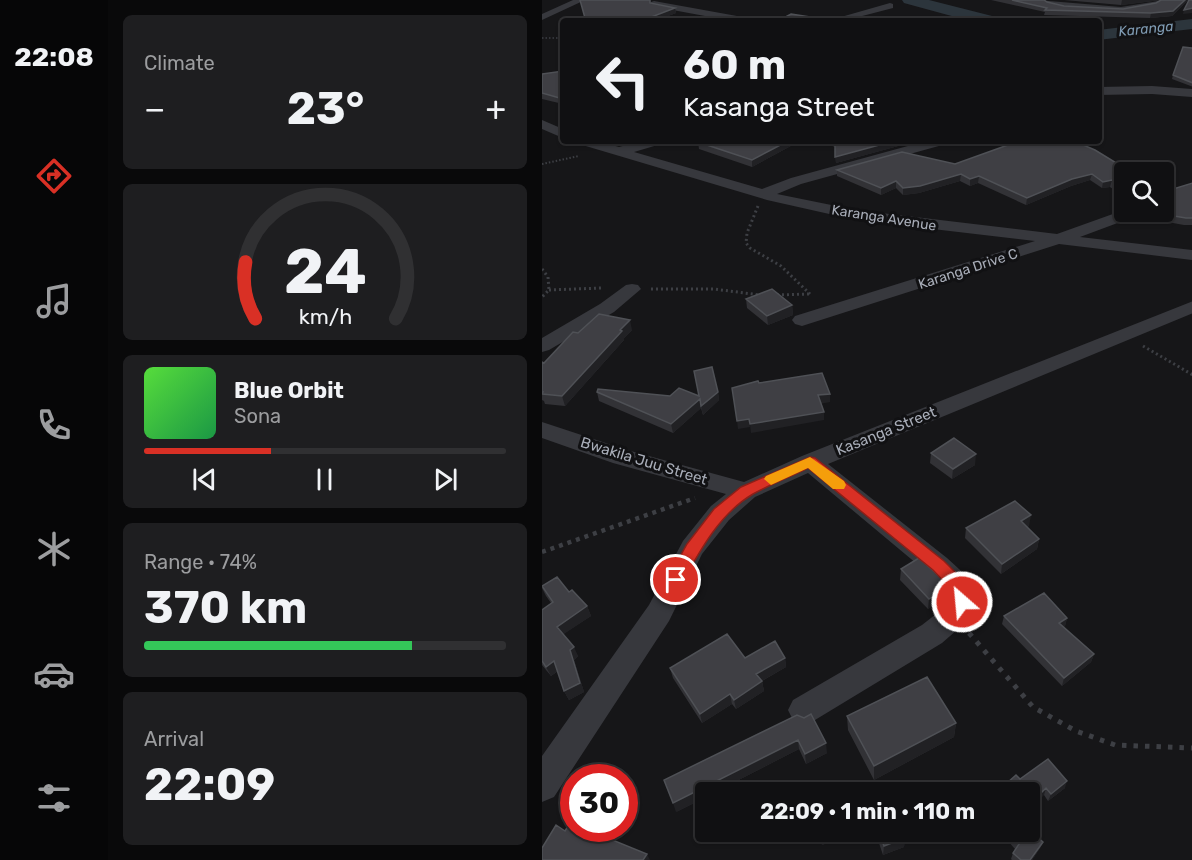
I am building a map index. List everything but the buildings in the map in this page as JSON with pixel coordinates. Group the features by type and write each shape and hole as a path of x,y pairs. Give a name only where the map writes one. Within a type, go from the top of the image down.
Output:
{"street":[{"path":"542,17 581,0"},
{"path":"1041,0 1078,7 1109,9 1150,8 1162,0"},
{"path":"654,4 731,18"},
{"path":"844,18 890,6"},
{"path":"1152,90 1191,80"},
{"path":"1102,91 1152,90 1193,93"},
{"path":"542,124 560,133"},
{"name":"Karanga Avenue","path":"595,144 812,207 898,222 1193,255"},
{"path":"621,151 646,144"},
{"path":"763,194 796,182 930,144"},
{"name":"Karanga Drive C","path":"802,320 1058,240 1114,219"},
{"path":"542,346 607,308 632,290"},
{"name":"Kasanga Street","path":"542,785 659,613 692,548 737,489 1124,336 1193,306"},
{"name":"Bwakila Juu Street","path":"542,430 621,457 737,489"},
{"path":"804,710 932,634 955,615 962,602 961,588 938,566 810,462"}],"path":[{"path":"542,38 560,38"},
{"path":"763,194 747,232 746,243 750,248 788,272 829,312"},
{"path":"542,269 548,277 549,290"},
{"path":"542,297 549,290 584,287 632,290 714,289 764,295"},
{"path":"775,295 809,294"},
{"path":"1124,336 1193,375"},
{"path":"542,552 737,489"},
{"path":"955,615 1004,676 1033,707 1068,726 1115,745 1193,748"}],"waterway":[{"name":"Karanga","path":"910,0 979,18"},
{"name":"Karanga","path":"1102,35 1193,24"}],"slow traffic":[{"path":"771,479 810,462 838,485"}],"route":[{"path":"676,580 692,548 720,513 746,491 810,462 938,566 961,588 962,602"}]}
